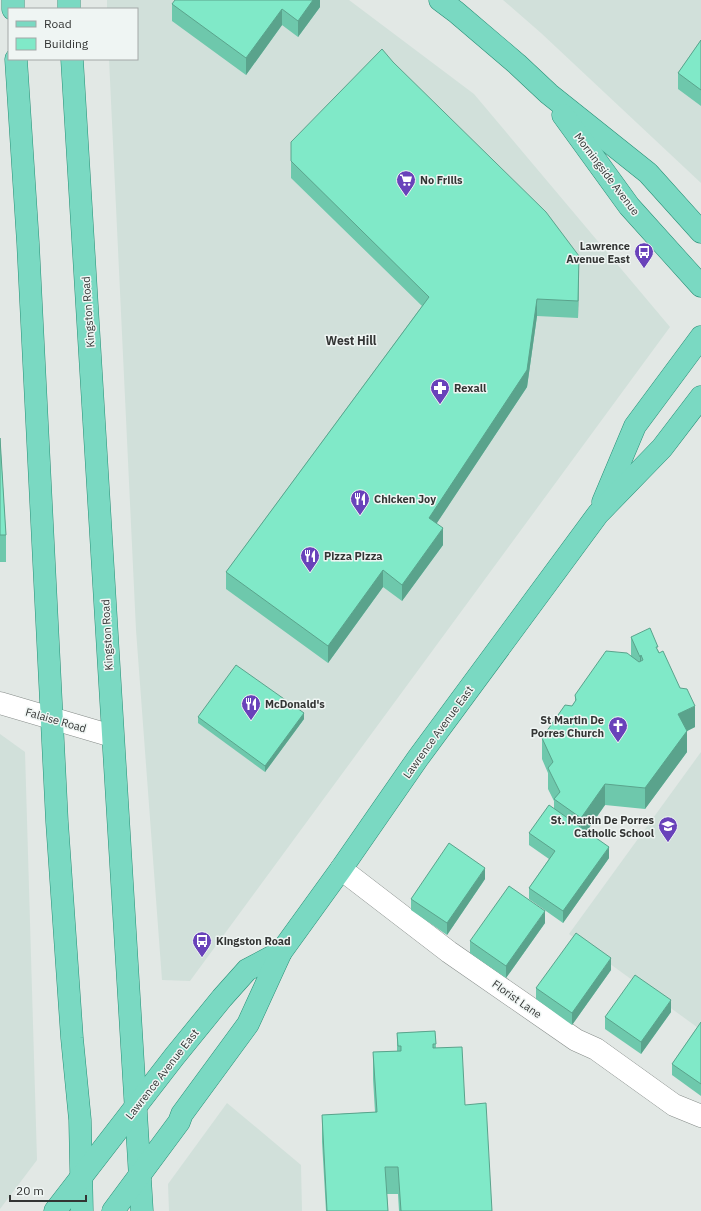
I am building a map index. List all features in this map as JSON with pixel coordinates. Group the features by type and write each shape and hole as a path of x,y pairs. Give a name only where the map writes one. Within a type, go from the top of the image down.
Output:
{"main road":[{"name":"Morningside Avenue","path":"440,0 456,12 549,94 648,173 701,232"},
{"path":"16,60 28,251 53,719 57,822 72,1038 80,1120 82,1211"},
{"name":"Kingston Road","path":"72,60 142,1211"},
{"name":"Morningside Avenue","path":"549,94 629,206 701,286"},
{"name":"Lawrence Avenue East","path":"598,514 634,426 701,338"},
{"name":"Lawrence Avenue East","path":"113,1211 179,1122 182,1114 248,1024 281,952 418,758 598,514 662,448 701,397"},
{"name":"Lawrence Avenue East","path":"55,1211 217,1004 247,970 281,952"}],"street":[{"name":"Falaise Road","path":"0,703 112,736"},
{"name":"Florist Lane","path":"341,869 449,952 576,1040 596,1048 674,1105 701,1116"}],"shaded area":[{"path":"107,0 349,0 474,94 670,327 190,981 162,980 136,630 109,60 138,60 138,8 107,8"},
{"path":"503,0 701,0 701,183 541,33"},
{"path":"0,734 25,752 37,1160 0,1209"},
{"name":"St. Martin De Porres Catholic School","path":"701,752 701,1030 569,934"},
{"path":"227,1103 301,1165 302,1211 169,1211 168,1184"}],"building":[{"path":"175,0 313,0 298,21 282,9 246,58 172,4"},
{"path":"701,40 701,90 678,73"},
{"path":"382,49 393,62 546,212 579,256 578,301 537,299 527,370 429,518 443,528 402,585 383,570 328,646 226,572 429,297 291,161 291,142"},
{"path":"0,438 6,535 0,535"},
{"name":"St Martin De Porres Church","path":"650,628 659,653 663,651 680,688 687,689 695,706 678,714 687,731 645,788 605,784 581,818 554,799 560,792 548,768 553,762 542,738 565,705 572,706 576,700 575,695 606,651 627,653 639,662 643,660 641,655 640,657 631,637"},
{"name":"McDonald's","path":"236,665 304,713 265,766 198,717"},
{"path":"549,805 609,847 563,911 529,888 555,851 529,833"},
{"path":"449,843 485,868 447,923 411,899"},
{"path":"509,886 545,911 506,966 470,941"},
{"path":"576,933 611,958 572,1013 536,988"},
{"path":"635,975 671,1000 641,1042 605,1017"},
{"path":"701,1022 701,1084 672,1064"},
{"path":"435,1031 436,1044 433,1044 433,1048 462,1047 465,1105 486,1103 492,1211 401,1211 398,1167 385,1167 388,1211 327,1211 322,1115 377,1112 373,1052 401,1051 401,1046 398,1046 397,1033"}],"place":[{"name":"No Frills","path":"406,197"},
{"name":"Lawrence Avenue East","path":"644,269"},
{"name":"Rexall","path":"440,405"},
{"name":"Chicken Joy","path":"360,516"},
{"name":"Pizza Pizza","path":"310,573"},
{"name":"McDonald's","path":"251,721"},
{"name":"St Martin De Porres Church","path":"618,743"},
{"name":"St. Martin De Porres Catholic School","path":"668,843"},
{"name":"Kingston Road","path":"202,958"}],"district":[{"name":"West Hill","path":"351,341"}]}
